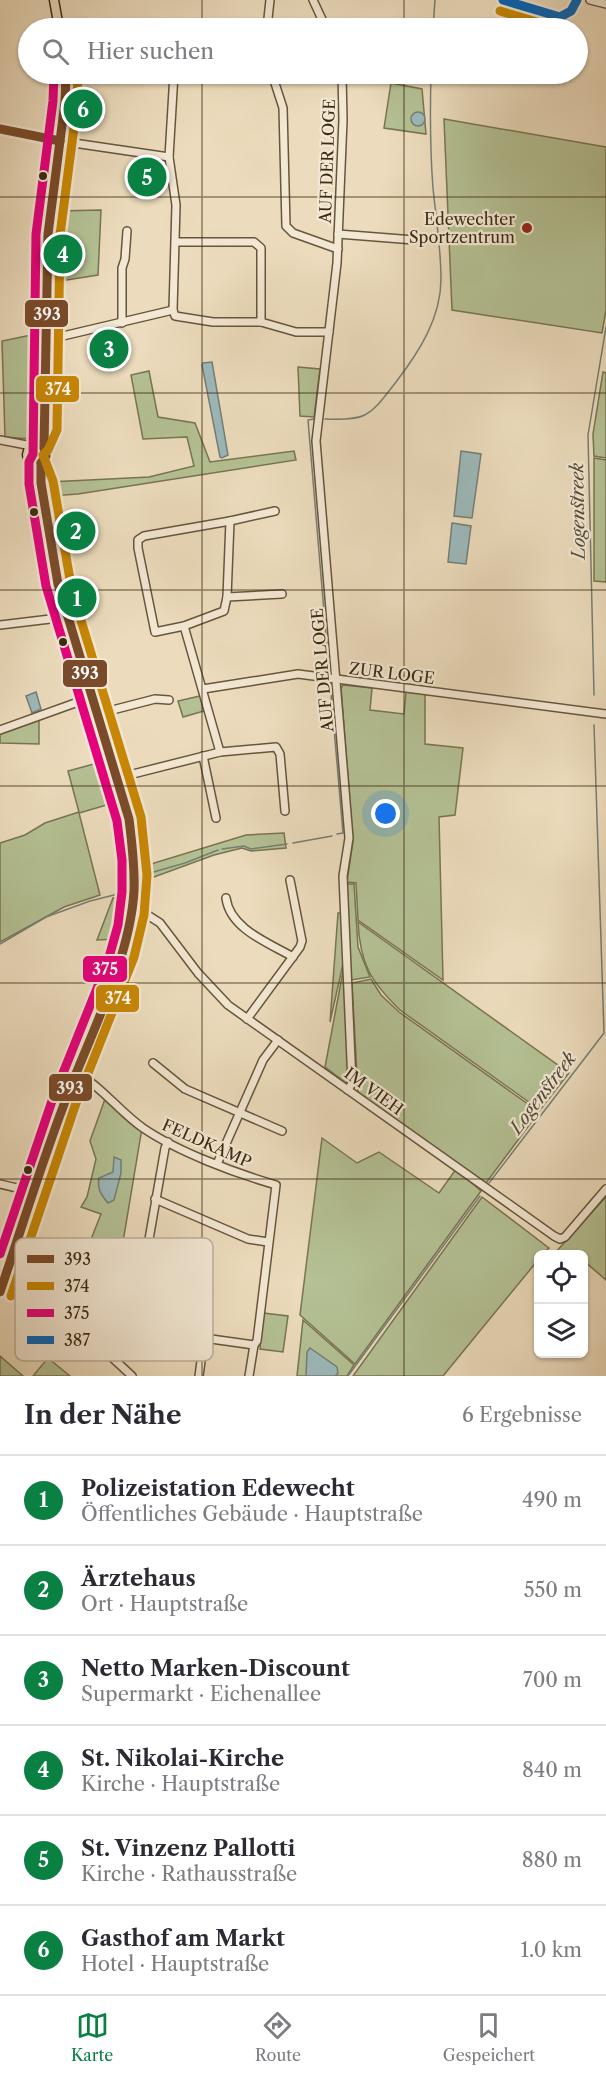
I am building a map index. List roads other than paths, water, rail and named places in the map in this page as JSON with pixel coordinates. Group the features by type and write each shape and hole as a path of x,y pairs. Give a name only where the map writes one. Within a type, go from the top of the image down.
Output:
{"main road":[{"path":"56,2 58,18"},
{"path":"38,463 28,458 45,429 48,234 66,84"},
{"path":"0,129 60,141"},
{"path":"35,448 46,456 38,463"},
{"path":"17,1238 75,1072 119,965 132,912 135,874 129,819 67,617 52,556 38,463"},
{"path":"0,1292 3,1274 15,1242"}],"street":[{"path":"268,18 270,0"},
{"path":"313,0 321,18"},
{"path":"590,0 606,4"},
{"path":"173,84 169,157 176,205 173,310 175,316 195,321 261,322 296,332 329,332"},
{"name":"AUF DER LOGE","path":"275,84 283,108 286,226 293,233 338,249"},
{"name":"AUF DER LOGE","path":"342,84 338,249 316,441 350,838 344,876 352,1083 348,1090"},
{"path":"60,141 169,157"},
{"path":"122,323 122,268 128,231"},
{"path":"338,234 414,240"},
{"path":"176,242 254,242 260,246 261,322"},
{"path":"46,340 173,310"},
{"path":"3,440 35,448"},
{"path":"230,521 227,597 224,611 184,626 155,632 138,540 144,536 275,511"},
{"path":"227,597 282,594"},
{"path":"0,625 67,617"},
{"path":"184,626 219,752"},
{"name":"ZUR LOGE","path":"203,689 298,674 606,714"},
{"path":"0,730 92,697"},
{"path":"97,714 155,699 169,700"},
{"path":"117,778 219,752 276,747 281,764 285,811"},
{"path":"203,756 216,818"},
{"path":"247,1018 302,941 290,880"},
{"path":"226,898 228,907 239,924 292,957"},
{"name":"IM VIEH","path":"132,912 154,918 228,1005 560,1239 565,1237 606,1189"},
{"path":"217,1164 263,1060 278,1040"},
{"path":"153,1063 184,1089 282,1131"},
{"name":"FELDKAMP","path":"75,1072 143,1128 168,1142 249,1178 276,1185 268,1242"},
{"path":"148,1238 168,1142"},
{"path":"0,1184 34,1192"},
{"path":"155,1198 248,1239 268,1242 257,1341 254,1345 249,1376"},
{"path":"213,1340 254,1345"},
{"path":"116,1361 132,1376"},
{"path":"199,1376 201,1361"}],"water":[{"path":"418,112 423,114 425,119 423,124 418,126 413,124 411,119 413,114"},
{"path":"212,362 228,455 222,458 202,365"},
{"path":"461,451 481,454 472,518 454,516"},
{"path":"452,523 471,526 466,564 448,562"},
{"path":"36,692 41,709 32,713 26,696"},
{"path":"114,1157 121,1160 121,1173 114,1200 108,1203 100,1192 99,1178 113,1172"},
{"path":"310,1348 337,1367 338,1373 335,1376 306,1376 307,1352"}],"waterway":[{"path":"434,18 435,0"},
{"path":"325,419 351,419 374,409 413,359 433,321 440,293 441,268 431,160 431,84"},
{"name":"Logenstreek","path":"594,695 588,435 606,327"},
{"path":"314,419 308,420 329,672"},
{"path":"330,682 343,833 337,834"},
{"name":"Logenstreek","path":"489,1183 604,1033 594,725"},
{"path":"293,843 332,836"},
{"path":"222,849 244,846 251,849 287,844"},
{"path":"143,875 185,863 218,850"},
{"path":"0,944 46,917 90,901 118,894 124,888 127,879"},
{"path":"348,1376 480,1196"}],"place":[{"name":"Gasthof am Markt","path":"83,109"},
{"name":"St. Vinzenz Pallotti","path":"147,177"},
{"name":"Edewechter Sportzentrum","path":"527,228"},
{"name":"St. Nikolai-Kirche","path":"63,254"},
{"name":"Netto Marken-Discount","path":"109,349"},
{"name":"Ärztehaus","path":"76,531"},
{"name":"Polizeistation Edewecht","path":"77,598"}]}
